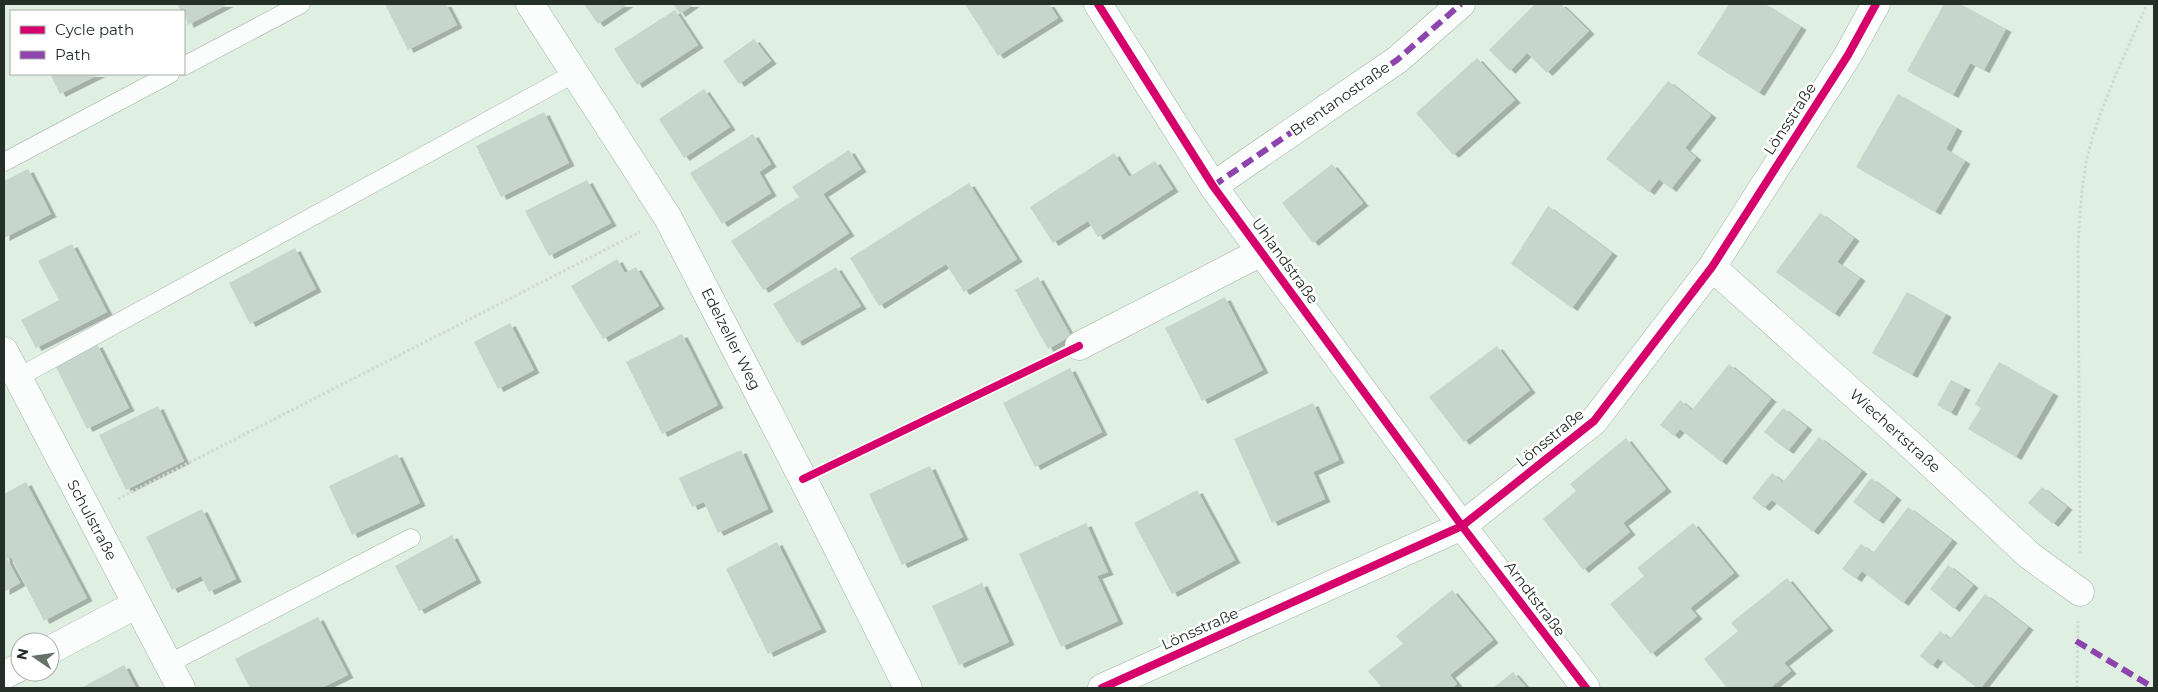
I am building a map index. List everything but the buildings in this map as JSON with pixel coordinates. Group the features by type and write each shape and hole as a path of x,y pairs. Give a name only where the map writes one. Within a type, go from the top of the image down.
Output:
{"street":[{"name":"Edelzeller Weg","path":"530,4 668,218 803,479 908,688"},
{"name":"Uhlandstraße","path":"1098,4 1213,186 1462,526"},
{"name":"Brentanostraße","path":"1213,186 1397,60 1461,4"},
{"name":"Lönsstraße","path":"1102,688 1462,526 1594,421 1712,267 1848,55 1876,4"},
{"name":"Uhlandstraße","path":"1079,346 1261,252"},
{"name":"Wiechertstraße","path":"1712,267 1914,448 2030,556 2080,592"},
{"name":"Schulstraße","path":"4,351 180,688"},
{"name":"Arndtstraße","path":"1462,526 1586,688"},
{"path":"60,645 137,604"}],"lane":[{"path":"185,65 301,4"},
{"path":"17,378 575,73"},
{"path":"4,162 168,75"},
{"path":"168,664 411,538"}],"path":[{"path":"2077,688 2076,641 2080,592 2078,246 2081,200 2088,155 2104,107 2147,4"},
{"path":"89,514 668,218"}],"marked path":[{"path":"1213,186 1397,60 1461,4"},
{"path":"2076,641 2154,688"}],"cycle path":[{"path":"1098,4 1213,186 1462,526 1586,688"},
{"path":"1102,688 1462,526 1594,421 1712,267 1848,55 1876,4"},
{"path":"803,479 1079,346"}]}
